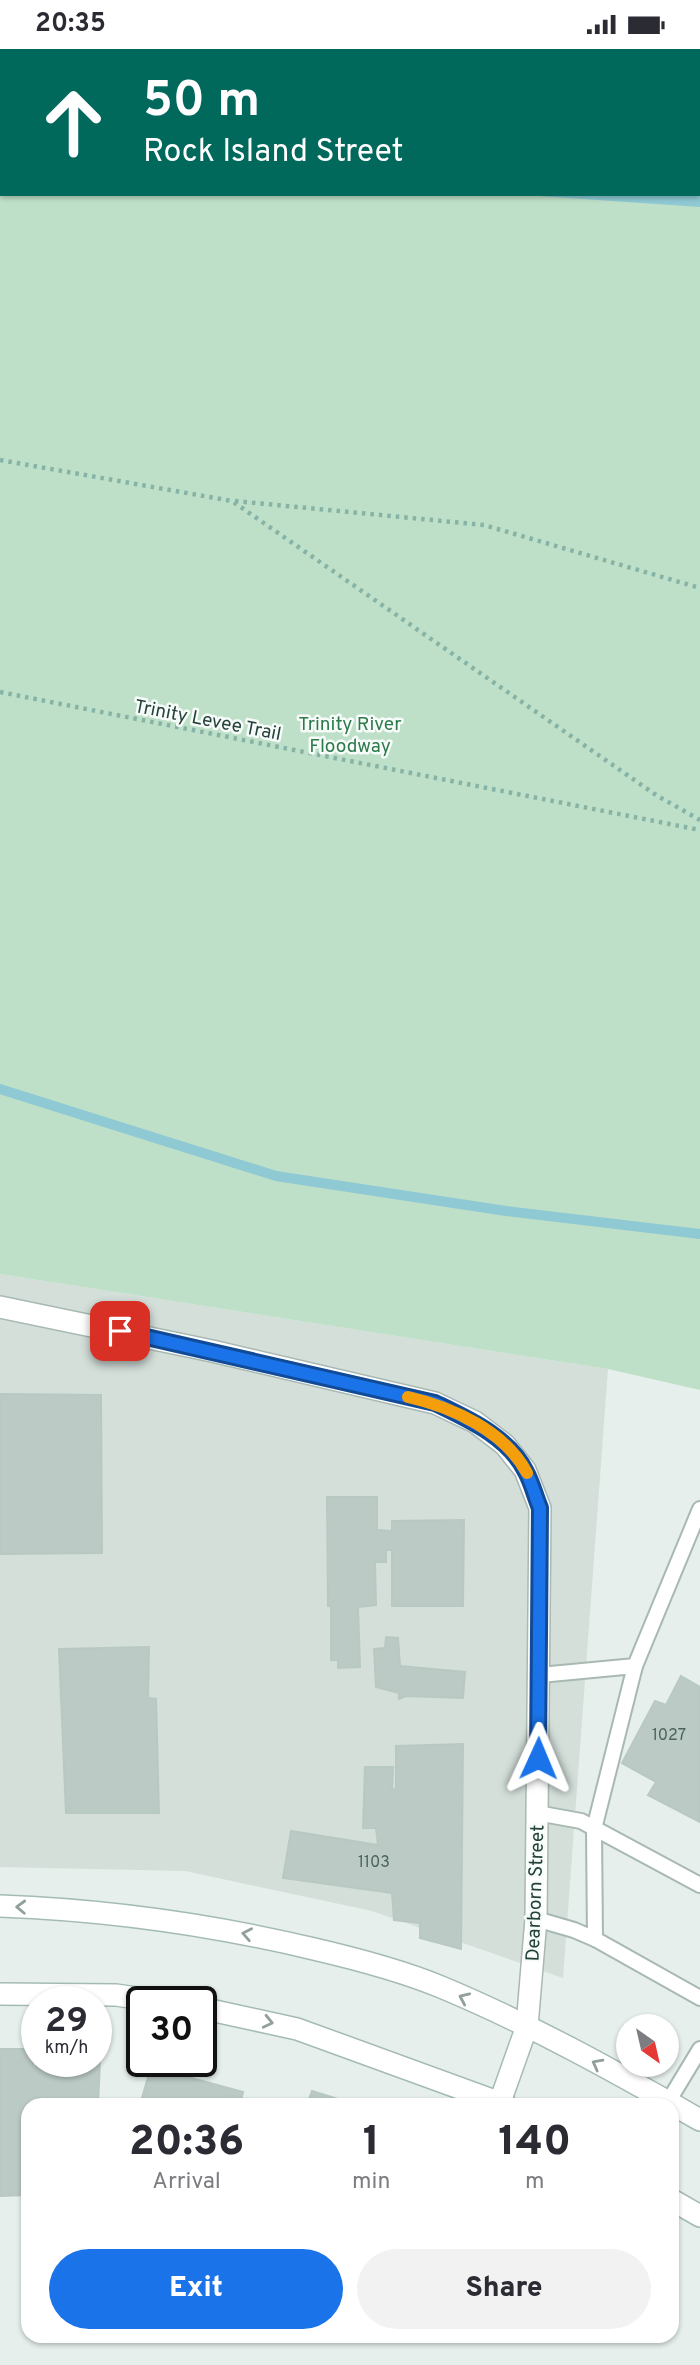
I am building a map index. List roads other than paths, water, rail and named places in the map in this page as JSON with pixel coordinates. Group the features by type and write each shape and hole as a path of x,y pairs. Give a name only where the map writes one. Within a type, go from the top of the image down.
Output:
{"main road":[{"name":"Dearborn Street","path":"0,1307 200,1348 435,1403 475,1422 505,1445 525,1470 540,1508 536,1919 527,2026 505,2098"},
{"path":"0,1906 58,1908 159,1918 274,1939 360,1960 439,1986 527,2026 661,2098"},
{"path":"0,1994 126,1996"},
{"path":"217,2012 297,2029 487,2098"},
{"path":"679,2108 700,2120"},
{"path":"679,2204 700,2216"}],"lane":[{"path":"595,1939 594,1829 635,1666 700,1509"},
{"path":"540,1675 635,1666"},
{"path":"537,1813 581,1821 700,1885"},
{"path":"536,1919 595,1939 700,1998"},
{"path":"670,2098 700,2049"}],"water":[{"path":"539,196 700,196 700,207"}],"waterway":[{"path":"0,1089 276,1176 506,1211 700,1234"}],"park label":[{"name":"Trinity River Floodway","path":"350,734"}]}
